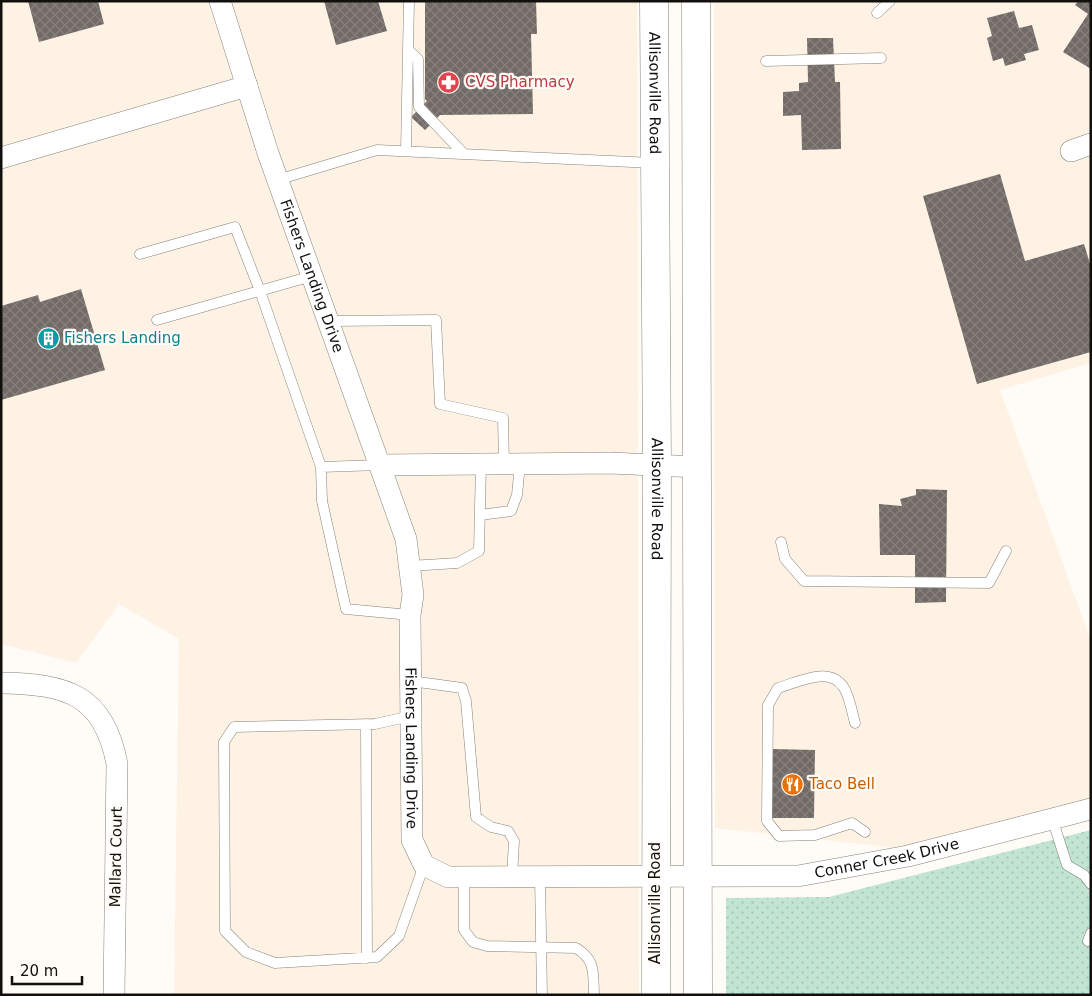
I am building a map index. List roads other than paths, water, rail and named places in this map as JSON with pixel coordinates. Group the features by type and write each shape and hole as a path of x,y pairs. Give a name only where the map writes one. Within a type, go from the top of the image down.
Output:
{"main road":[{"name":"Allisonville Road","path":"654,1 657,465 677,875 698,995"},
{"name":"Allisonville Road","path":"656,995 677,875 697,467 696,1"}],"street":[{"name":"Fishers Landing Drive","path":"220,1 278,180 382,465 406,539 412,595 410,615 412,840 424,865"},
{"path":"1,158 246,86"},
{"path":"1070,151 1091,144"},
{"path":"382,465 512,464 697,467"},
{"name":"Mallard Court","path":"1,683 43,685 69,691 88,705 104,722 113,742 117,764 114,995"},
{"name":"Conner Creek Drive","path":"677,875 798,876 908,856 1091,809"},
{"path":"424,865 448,877 677,875"}],"lane":[{"path":"406,151 409,1"},
{"path":"877,13 890,1"},
{"path":"408,50 418,59 419,107 464,154"},
{"path":"766,61 881,58"},
{"path":"278,180 377,150 655,163"},
{"path":"140,254 235,227 260,291 321,467 322,500 346,609 410,615"},
{"path":"157,320 312,276"},
{"path":"329,321 436,320 440,404 503,418 517,496 511,511 480,515"},
{"path":"410,566 457,563 479,551 480,464"},
{"path":"321,467 382,465"},
{"path":"781,542 784,559 804,580 989,583 1006,551"},
{"path":"855,723 844,688 832,677 817,676 778,688 768,705 768,821 779,836 815,835 852,823 865,832"},
{"path":"411,681 462,688 466,701 476,816 491,827 508,831 514,841 512,876"},
{"path":"411,716 366,724 234,726 224,742 225,931 246,952 275,963 376,957 399,936 424,865"},
{"path":"366,724 366,958"},
{"path":"1052,818 1067,864 1084,875 1091,884"},
{"path":"540,876 542,995"},
{"path":"464,877 464,930 473,942 487,946 576,948 588,955 593,969 594,995"}],"place":[{"name":"CVS Pharmacy","path":"449,82"},
{"name":"Fishers Landing","path":"48,338"},
{"name":"Taco Bell","path":"793,784"}]}
